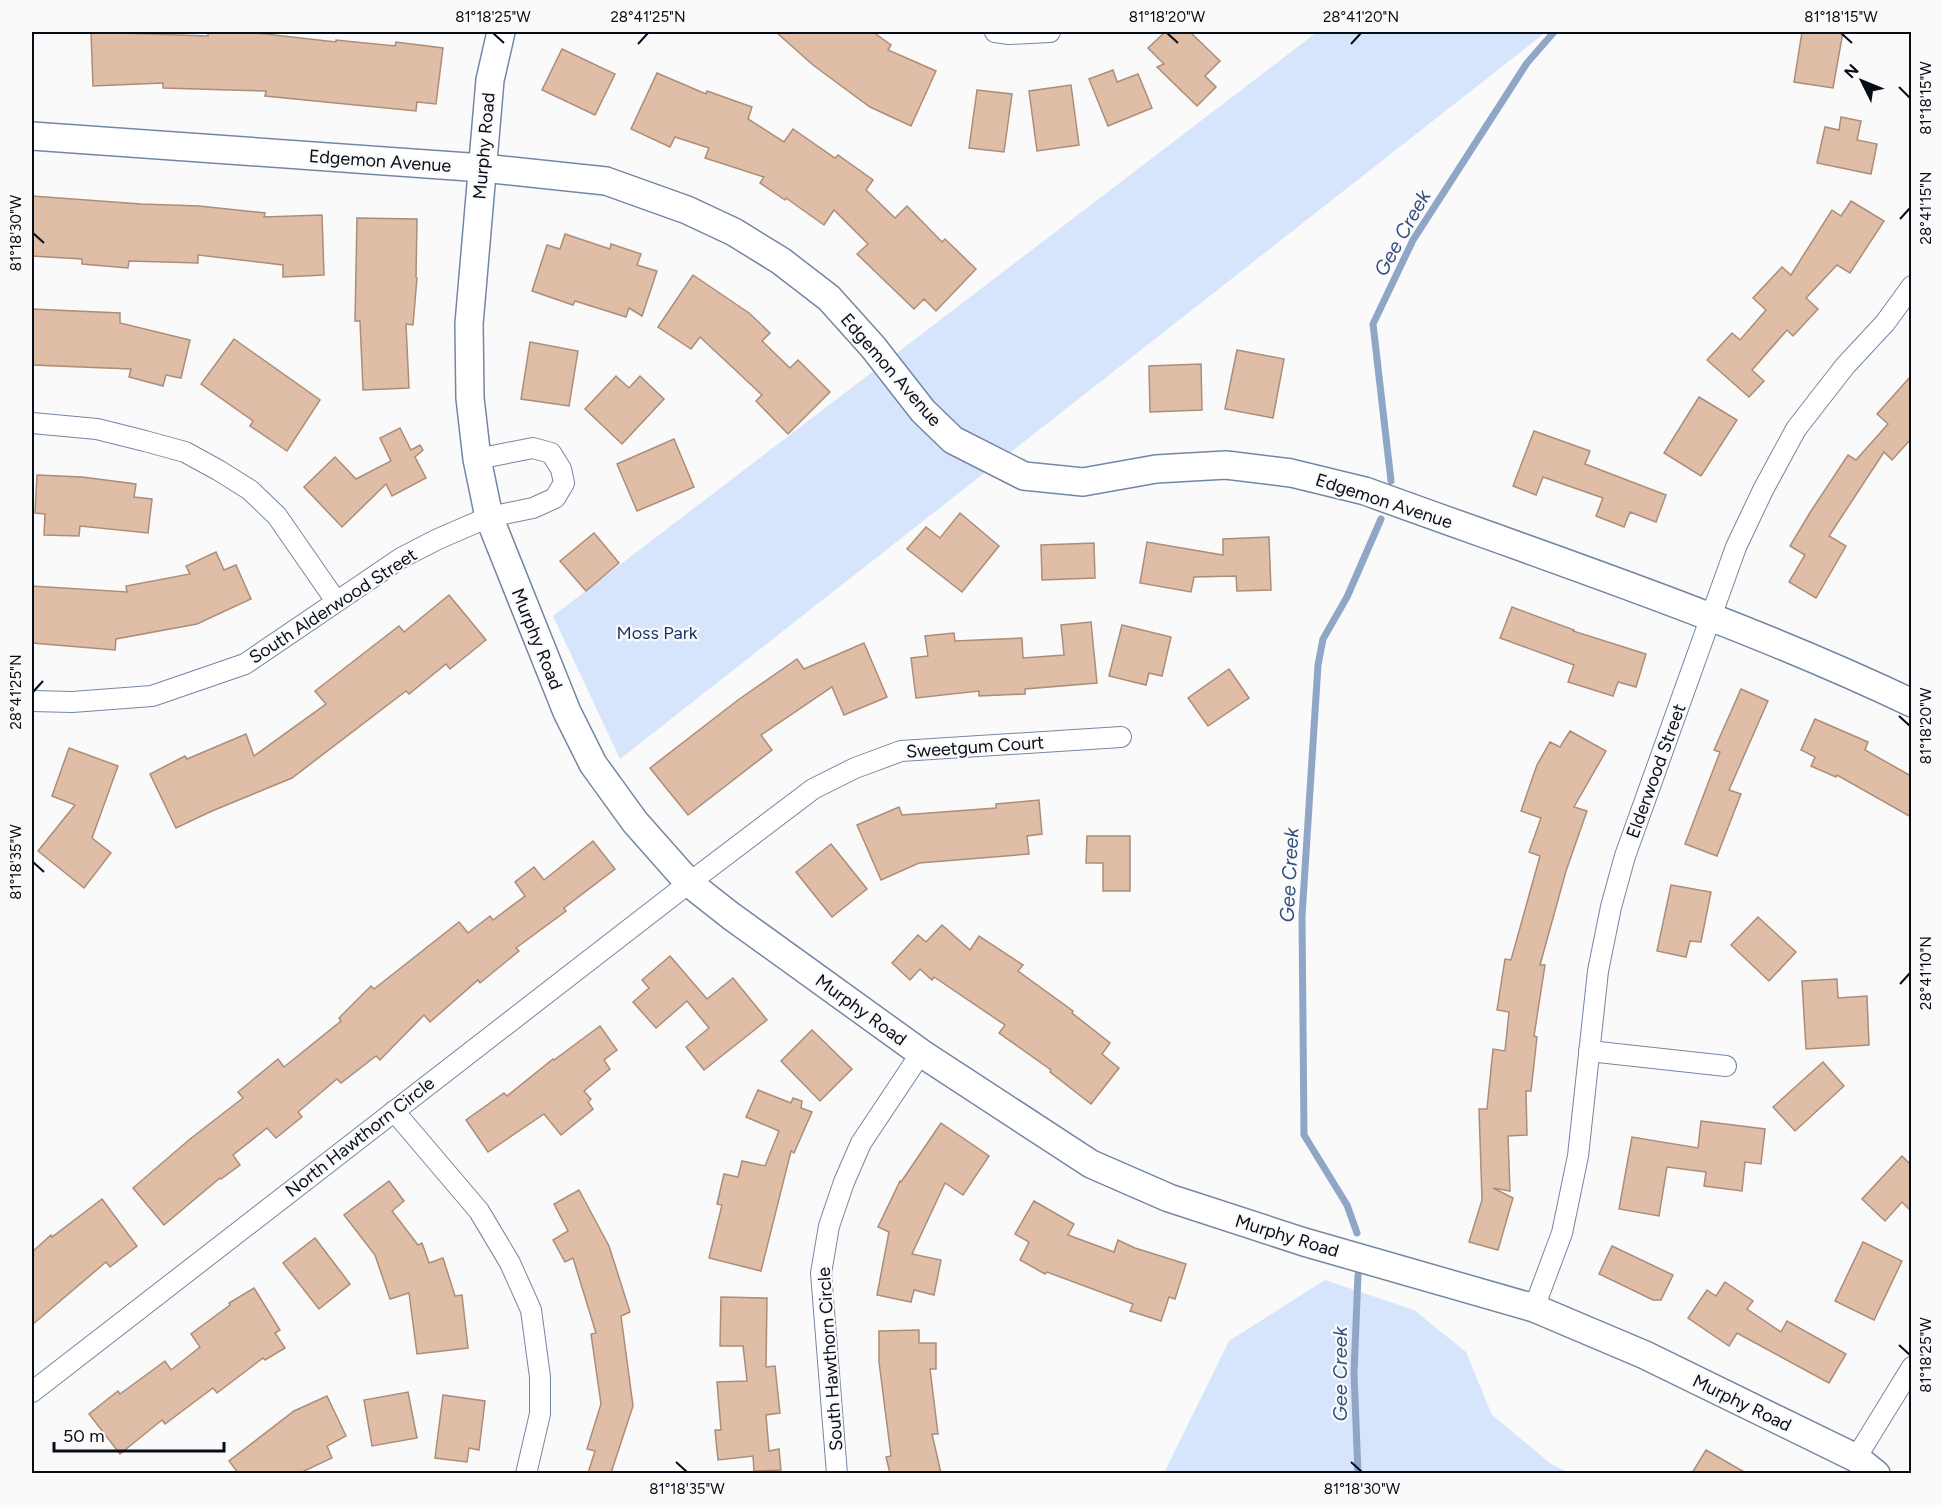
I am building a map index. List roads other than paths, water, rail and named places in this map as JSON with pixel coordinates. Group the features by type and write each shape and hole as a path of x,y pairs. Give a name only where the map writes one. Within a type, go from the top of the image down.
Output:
{"street":[{"name":"Murphy Road","path":"501,32 490,80 469,324 470,398 477,459 489,517 567,712 594,764 635,822 688,883 921,1053 1090,1164 1169,1198 1304,1242 1534,1308 1645,1355 1866,1466"},
{"path":"995,32 1009,34 1050,32"},
{"name":"Edgemon Avenue","path":"32,136 483,168 606,181 687,210 734,232 781,261 829,298 873,347 923,411 953,440 1024,476 1083,482 1156,470 1226,465 1291,473 1365,491 1711,616 1847,672 1911,703"},
{"name":"Elderwood Street","path":"1534,1308 1562,1233 1578,1156 1598,971 1611,907 1625,856 1736,547 1796,429 1845,366 1885,323 1911,286"},
{"path":"32,423 97,429 145,441 185,452 218,470 250,490 277,516 336,601"},
{"name":"South Alderwood Street","path":"32,700 72,702 152,696 245,664 401,558 489,517 534,508 555,498 564,483 561,469 551,453 533,448 477,459"},
{"name":"Sweetgum Court","path":"688,883 813,789 855,768 901,751 1121,737"},
{"name":"North Hawthorn Circle","path":"32,1392 688,883"},
{"path":"1589,1051 1726,1066"},
{"name":"South Hawthorn Circle","path":"837,1473 821,1273 829,1226 844,1182 861,1143 921,1053"},
{"path":"394,1111 479,1211 510,1263 531,1311 540,1377 540,1414 526,1473"},
{"path":"1866,1466 1911,1367"}],"waterway":[{"name":"Gee Creek","path":"1391,481 1373,324 1413,240 1527,63 1554,32"},
{"name":"Gee Creek","path":"1357,1233 1347,1205 1304,1135 1302,916 1318,665 1323,639 1347,597 1381,519"},
{"name":"Gee Creek","path":"1358,1275 1354,1373 1358,1474"}],"park label":[{"name":"Moss Park","path":"657,633"}]}
